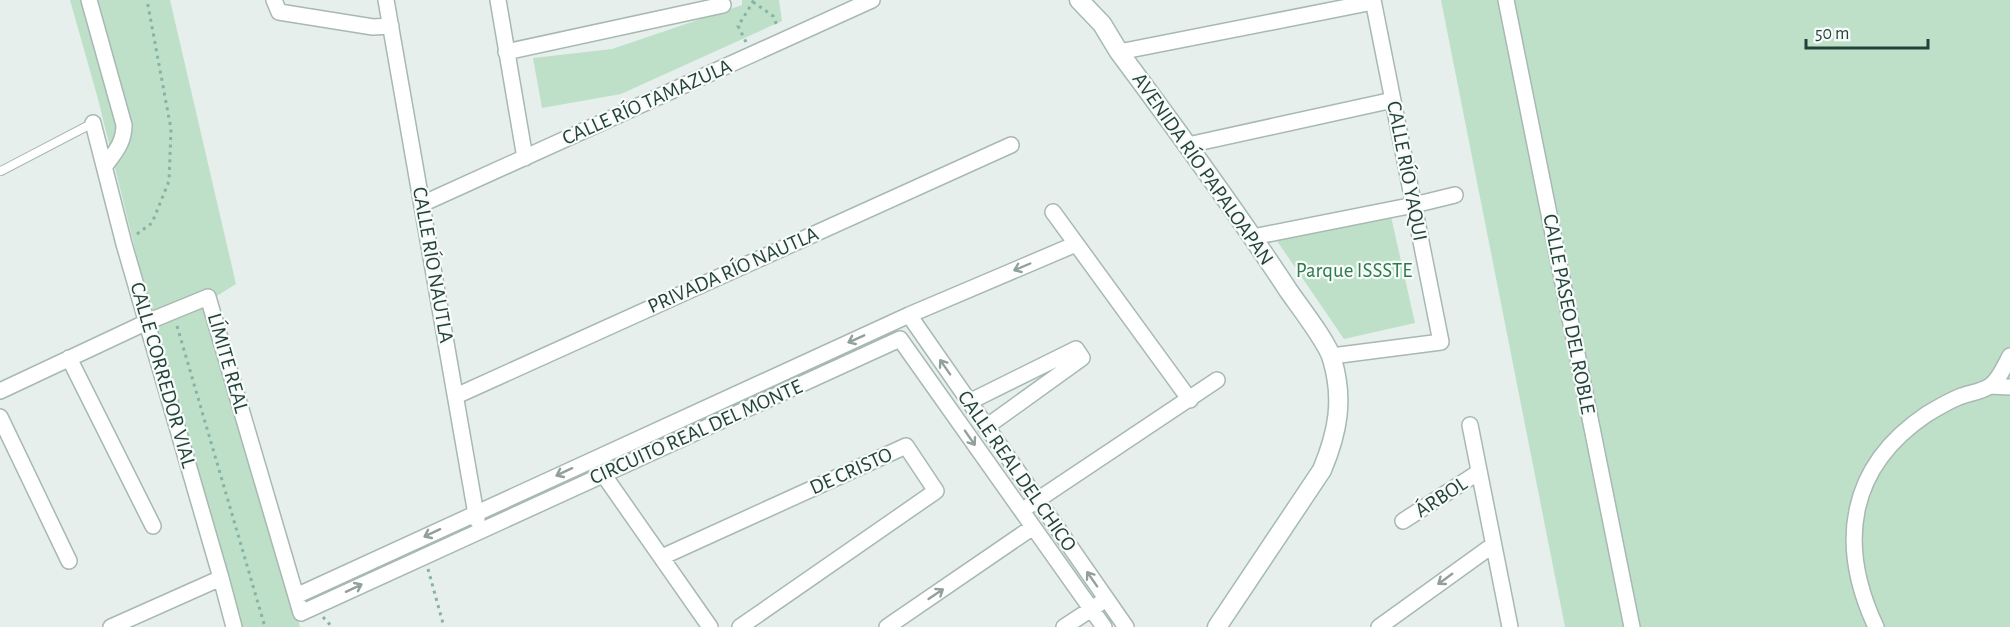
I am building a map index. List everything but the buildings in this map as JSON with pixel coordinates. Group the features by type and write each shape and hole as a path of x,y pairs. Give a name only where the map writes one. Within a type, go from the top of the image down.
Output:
{"street":[{"path":"88,0 124,125 124,137 120,147 105,166"},
{"path":"274,0 279,12 373,27 391,26"},
{"name":"CALLE RÍO NAUTLA","path":"386,0 479,531"},
{"path":"498,0 525,158"},
{"name":"CALLE RÍO TAMAZULA","path":"422,204 872,0"},
{"name":"AVENIDA RÍO PAPALOAPAN","path":"1079,0 1102,24 1119,52 1188,145 1253,237 1332,356 1338,384 1338,414 1334,442 1322,470 1217,627"},
{"name":"AVENIDA RÍO PAPALOAPAN","path":"1096,0 1102,24"},
{"name":"CALLE PASEO DEL ROBLE","path":"1506,0 1632,627"},
{"path":"1119,52 1373,1"},
{"name":"CALLE RÍO YAQUI","path":"1332,356 1441,342 1373,1"},
{"path":"506,52 723,5"},
{"path":"1188,145 1393,100"},
{"name":"CALLE CORREDOR VIAL","path":"93,123 124,244 222,578 234,627"},
{"name":"PRIVADA RÍO NAUTLA","path":"456,396 1011,145"},
{"path":"1253,237 1455,195"},
{"path":"1053,212 1190,400"},
{"name":"CIRCUITO REAL DEL MONTE","path":"296,596 909,315 1076,244"},
{"name":"LÍMITE REAL","path":"0,391 147,322 208,297 301,613"},
{"name":"CALLE REAL DEL CHICO","path":"909,315 1126,627"},
{"name":"CIRCUITO REAL DEL MONTE","path":"301,613 900,339 1104,627"},
{"path":"969,402 1076,349 1082,358 986,427"},
{"path":"1990,386 2010,356"},
{"path":"69,358 153,526"},
{"path":"1022,511 1217,380"},
{"path":"1876,627 1864,603 1855,566 1854,526 1861,490 1880,458 1905,431 1928,414 1959,397 1990,386 2010,387"},
{"path":"0,417 69,561"},
{"path":"1470,425 1510,627"},
{"name":"DE CRISTO","path":"662,557 906,446 936,491 740,627"},
{"name":"ÁRBOL","path":"1403,521 1479,472"},
{"path":"603,474 662,557 704,625"},
{"path":"887,627 1033,527"},
{"path":"1379,627 1493,545"},
{"path":"112,627 222,578"},
{"path":"1064,627 1106,599"}],"lane":[{"path":"1,171 93,123"}],"path":[{"path":"124,244 152,223 170,181 171,129 147,0"},
{"path":"752,55 738,26 752,1 773,16 783,40"},
{"path":"173,312 265,627"},
{"path":"425,556 444,627"}],"green space":[{"path":"70,0 170,0 236,284 207,302 300,627 234,627 153,322 98,99"},
{"path":"742,0 779,0 782,21 621,94 542,108 533,58 612,49 742,5"},
{"path":"1441,0 2010,0 2010,627 1565,627"},
{"name":"Parque ISSSTE","path":"1390,212 1415,323 1344,339 1275,238"}]}
